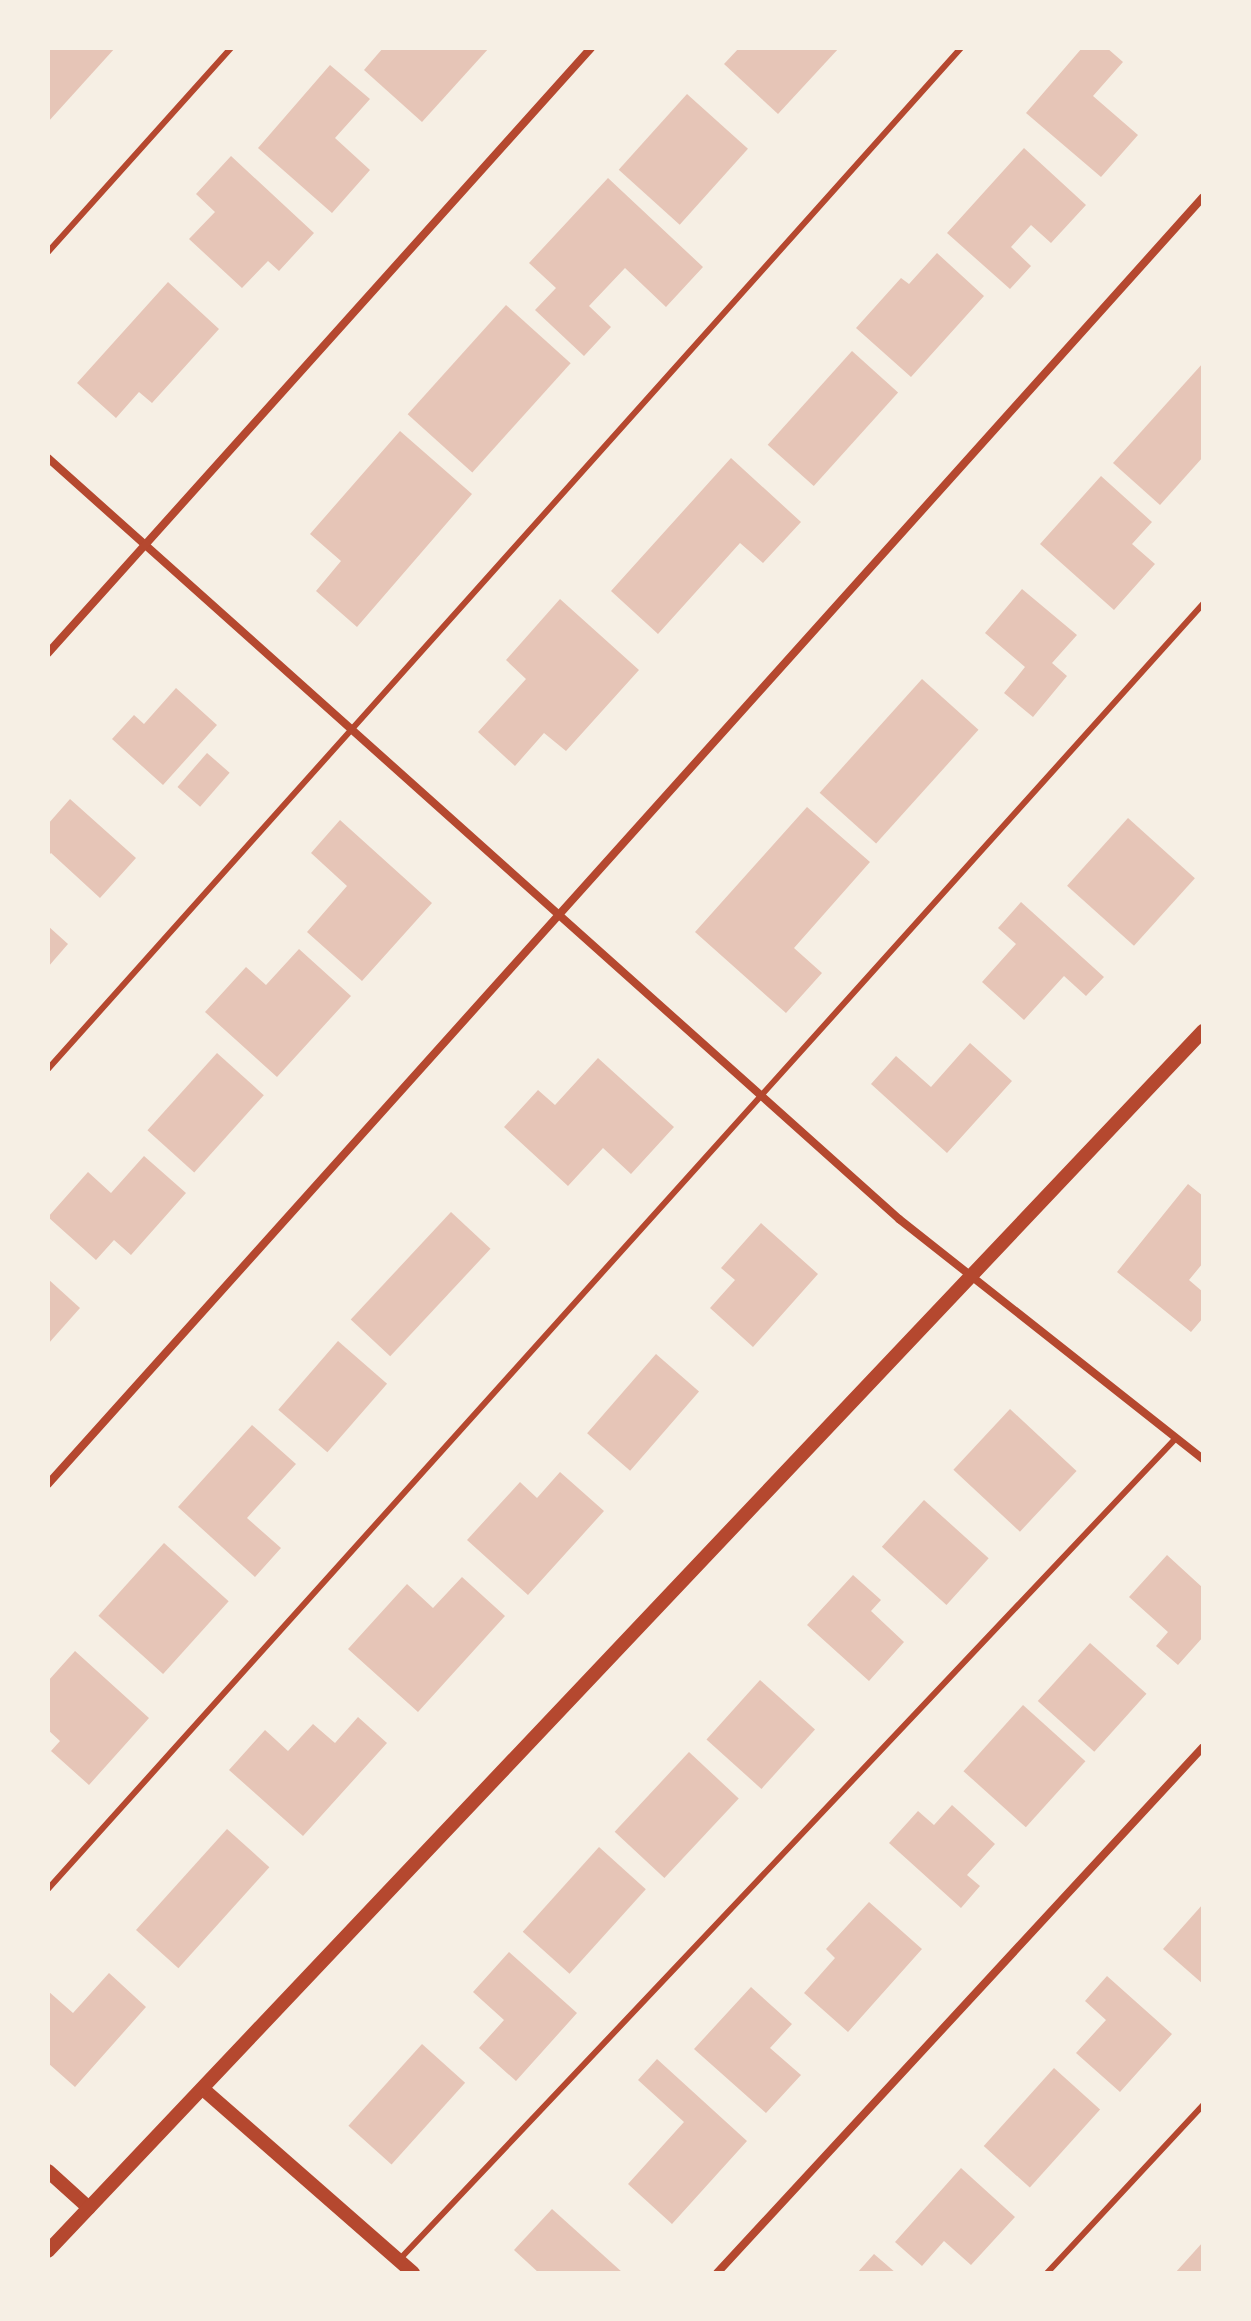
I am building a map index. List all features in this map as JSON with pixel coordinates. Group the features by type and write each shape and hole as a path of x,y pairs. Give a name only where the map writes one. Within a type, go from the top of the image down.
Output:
{"street":[{"path":"48,653 591,48"},
{"path":"48,1484 1203,197"},
{"path":"48,458 899,1219 974,1275 1203,1459"},
{"path":"48,2251 1203,1031"},
{"path":"717,2273 1203,1747"},
{"path":"203,2089 413,2273"},
{"path":"48,2171 89,2208"}],"lane":[{"path":"48,252 231,48"},
{"path":"48,1069 961,48"},
{"path":"48,1889 1203,604"},
{"path":"399,2260 1176,1438"},
{"path":"1047,2273 1203,2105"}],"building":[{"path":"48,48 115,48 48,122"},
{"path":"383,48 489,48 422,122 364,70"},
{"path":"739,48 839,48 778,114 724,64"},
{"path":"1082,48 1107,48 1123,62 1093,96 1138,135 1101,177 1026,113"},
{"path":"330,65 370,99 335,138 370,170 332,213 258,148"},
{"path":"687,94 748,149 680,225 619,170"},
{"path":"1024,148 1086,205 1051,243 1031,225 1011,247 1031,266 1010,289 947,233"},
{"path":"231,156 314,233 279,271 268,261 242,288 189,239 215,212 196,194"},
{"path":"608,178 703,267 666,307 625,268 589,306 611,327 584,356 535,310 556,288 529,263"},
{"path":"937,253 984,296 911,377 856,328 901,278 909,284"},
{"path":"168,282 219,329 152,403 139,392 116,418 77,383"},
{"path":"506,305 571,363 472,472 408,414"},
{"path":"852,351 898,392 814,486 768,445"},
{"path":"1203,363 1203,457 1160,505 1113,463"},
{"path":"400,431 472,494 357,627 316,591 341,561 310,534"},
{"path":"731,458 801,522 763,563 740,543 658,634 611,591"},
{"path":"1101,476 1152,522 1132,544 1155,564 1114,610 1040,544"},
{"path":"1022,589 1077,635 1052,663 1067,676 1033,717 1004,693 1025,667 985,633"},
{"path":"560,599 639,670 566,751 544,733 515,766 478,732 526,679 506,660"},
{"path":"922,679 978,730 876,844 820,793"},
{"path":"176,688 217,725 163,785 112,739 134,715 144,724"},
{"path":"207,753 230,773 200,807 177,787"},
{"path":"70,799 136,858 100,898 51,853 48,856 48,824"},
{"path":"807,807 870,862 794,948 822,973 786,1013 695,932"},
{"path":"1128,818 1195,878 1134,946 1067,886"},
{"path":"340,820 432,903 362,981 307,932 347,886 311,853"},
{"path":"1021,902 1104,977 1086,996 1064,976 1024,1020 982,982 1016,944 998,928"},
{"path":"48,926 68,944 48,967"},
{"path":"299,949 351,996 277,1077 205,1012 246,967 266,985"},
{"path":"970,1043 1012,1081 947,1153 871,1084 896,1056 931,1087"},
{"path":"217,1053 264,1095 194,1172 147,1130"},
{"path":"598,1058 674,1127 631,1174 603,1148 568,1186 504,1127 538,1090 555,1105"},
{"path":"144,1156 186,1193 131,1255 114,1240 96,1260 48,1217 88,1172 111,1193"},
{"path":"1188,1184 1203,1196 1203,1263 1189,1280 1203,1292 1203,1318 1191,1332 1117,1272"},
{"path":"451,1212 490,1249 390,1356 351,1320"},
{"path":"761,1223 818,1274 753,1347 710,1308 735,1280 721,1268"},
{"path":"48,1279 80,1308 48,1344"},
{"path":"338,1341 387,1384 327,1452 278,1410"},
{"path":"656,1354 699,1391 630,1471 587,1433"},
{"path":"1010,1409 1077,1471 1020,1532 953,1470"},
{"path":"252,1425 296,1464 247,1518 281,1548 255,1577 178,1507"},
{"path":"560,1472 604,1511 528,1595 467,1540 520,1482 537,1498"},
{"path":"924,1500 989,1558 946,1605 882,1547"},
{"path":"164,1543 229,1601 163,1674 98,1616"},
{"path":"1167,1555 1203,1588 1203,1637 1178,1665 1156,1646 1168,1632 1129,1597"},
{"path":"853,1575 881,1600 871,1611 904,1642 869,1681 807,1625"},
{"path":"462,1577 505,1616 418,1712 348,1649 407,1584 433,1608"},
{"path":"1090,1643 1146,1694 1094,1752 1038,1701"},
{"path":"75,1651 149,1718 89,1785 51,1751 60,1741 48,1730 48,1681"},
{"path":"760,1680 815,1730 761,1789 706,1739"},
{"path":"1023,1705 1085,1761 1026,1827 963,1771"},
{"path":"358,1717 387,1743 303,1836 229,1770 265,1730 288,1751 313,1724 335,1743"},
{"path":"689,1752 739,1798 664,1878 615,1832"},
{"path":"952,1805 995,1844 967,1875 980,1886 961,1908 889,1843 918,1811 934,1825"},
{"path":"227,1829 269,1867 178,1968 136,1930"},
{"path":"599,1847 646,1889 570,1974 523,1932"},
{"path":"869,1902 922,1949 848,2032 804,1993 835,1958 826,1949"},
{"path":"1203,1904 1203,1984 1163,1949"},
{"path":"509,1952 577,2013 516,2081 479,2048 504,2020 473,1992"},
{"path":"109,1973 146,2007 75,2087 48,2063 48,1991 73,2013"},
{"path":"1107,1976 1172,2034 1120,2092 1076,2053 1106,2020 1085,2001"},
{"path":"751,1987 792,2024 770,2048 801,2075 766,2113 694,2049"},
{"path":"422,2044 465,2083 391,2165 348,2126"},
{"path":"657,2059 747,2141 672,2224 628,2184 684,2122 638,2080"},
{"path":"1054,2068 1100,2109 1030,2188 984,2146"},
{"path":"961,2168 1015,2217 971,2265 944,2241 922,2266 895,2242"},
{"path":"552,2209 623,2273 539,2273 514,2250"},
{"path":"1203,2242 1203,2273 1175,2273"},
{"path":"874,2254 896,2273 857,2273"}]}
